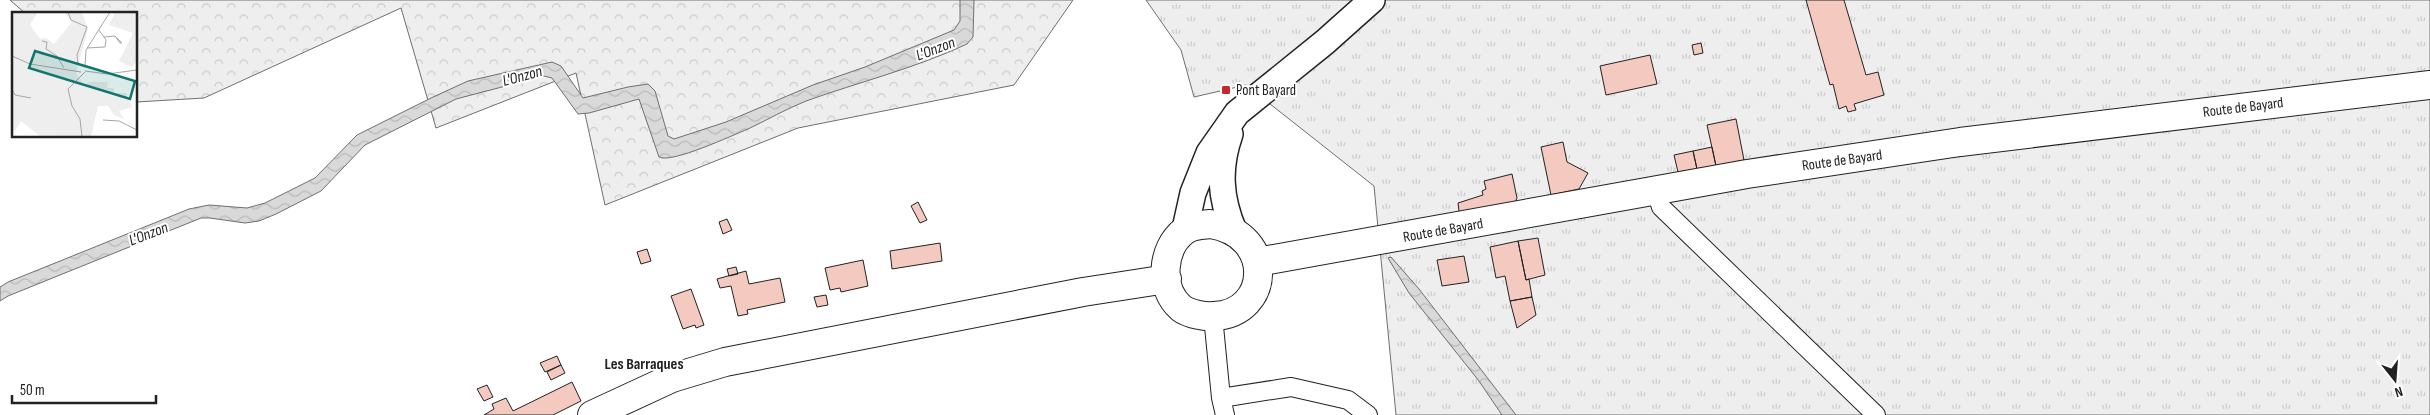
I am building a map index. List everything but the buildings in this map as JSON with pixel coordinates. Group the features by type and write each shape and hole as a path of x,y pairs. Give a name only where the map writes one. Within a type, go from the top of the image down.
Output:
{"main road":[{"path":"1185,229 1210,224 1234,231 1246,240 1255,252 1258,262 1258,279 1253,294 1244,306 1229,314 1214,316 1196,314 1182,308 1171,294 1167,279 1166,259 1171,244 1185,229 1189,209 1202,168 1218,137 1237,113 1325,42 1367,5"},
{"name":"Route de Bayard","path":"1258,262 1747,174 1960,142 2430,86"},
{"path":"1234,231 1225,210 1221,182 1225,148 1237,113"},
{"path":"592,415 672,378 725,362 1064,296 1167,279"}],"street":[{"path":"1656,191 1661,207 1876,415"},
{"path":"1214,316 1223,406 1291,387 1348,400 1368,415"}],"green space":[{"path":"10,0 1073,0 1014,85 798,128 605,205 576,73 436,128 401,8 204,98 138,102 138,12 24,12"},
{"path":"1146,0 2430,0 2430,415 1396,415 1374,186 1246,85 1194,97 1181,50"}],"water":[{"name":"L'Onzon","path":"960,0 974,0 973,37 967,44 908,68 806,101 748,129 688,153 666,158 659,157 639,99 589,113 578,114 552,78 544,76 456,99 365,145 321,191 276,214 259,221 245,223 201,218 8,296 0,301 0,287 8,282 189,209 209,205 247,208 265,203 315,178 357,135 468,81 552,62 561,66 583,98 648,84 655,91 668,136 674,139 726,122 813,85 865,67 954,30 960,21"},
{"path":"1391,257 1419,289 1516,415 1502,415 1479,381 1409,293 1388,258"}],"place":[{"name":"Pont Bayard","path":"1226,90"}],"district":[{"name":"Les Barraques","path":"644,363"}]}
